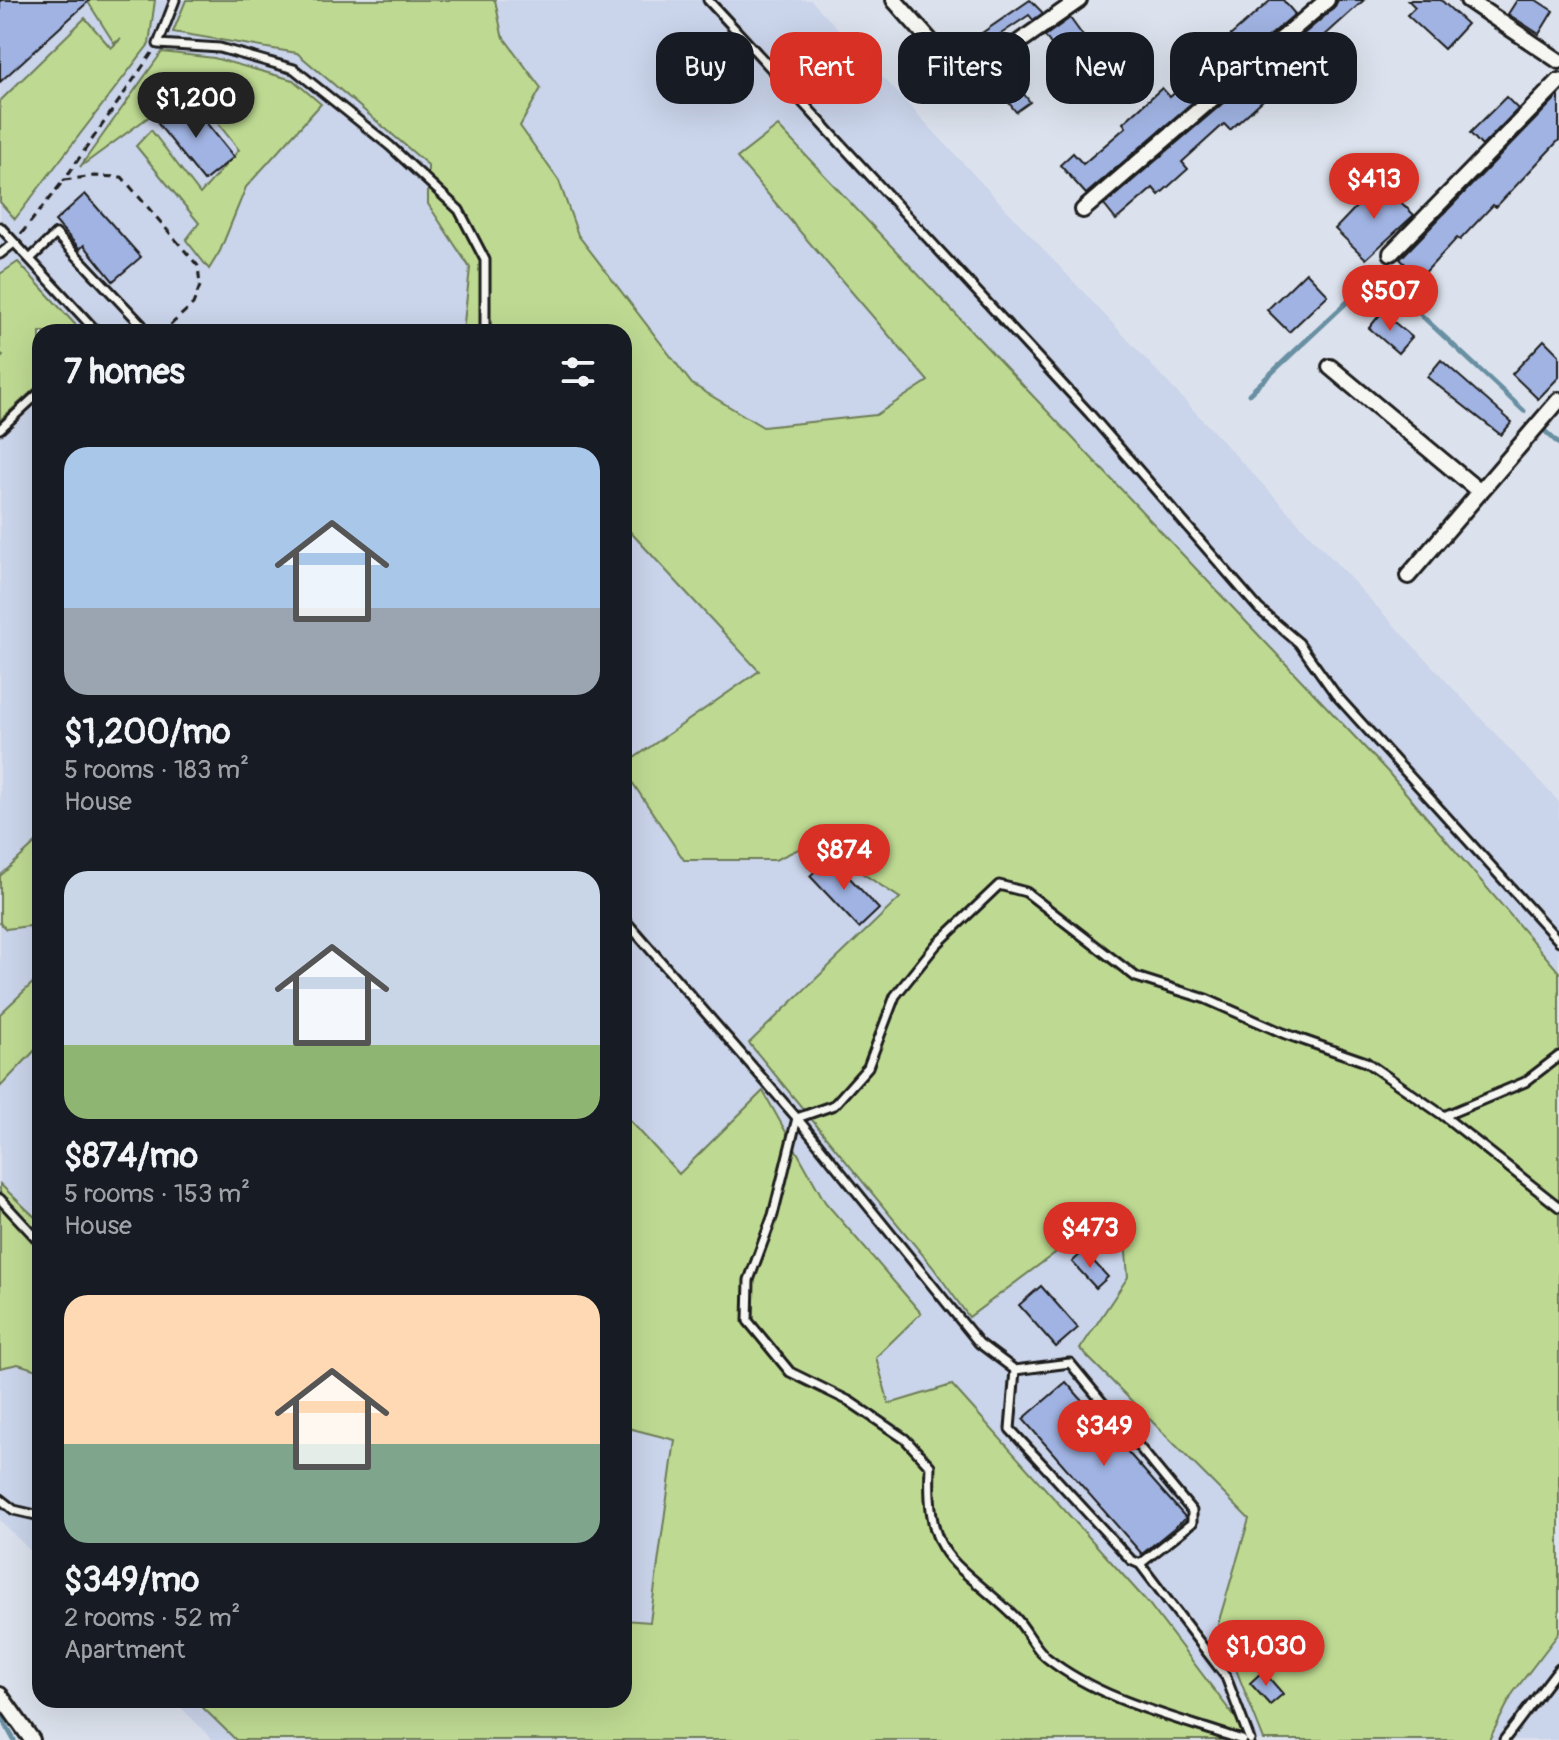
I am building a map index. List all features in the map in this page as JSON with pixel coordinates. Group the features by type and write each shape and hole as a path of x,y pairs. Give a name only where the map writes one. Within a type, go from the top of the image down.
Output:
{"street":[{"path":"894,0 965,80 1079,0"},
{"path":"1083,210 1327,0"},
{"path":"1468,0 1559,61"},
{"path":"1391,253 1559,81"},
{"path":"1330,367 1480,492"},
{"path":"1408,576 1559,400"},
{"path":"0,1695 32,1740"}],"lane":[{"path":"175,0 158,44 220,48 294,69 390,146 459,210 485,260 485,324"},
{"path":"708,0 1089,413 1259,609 1299,643 1336,695 1559,941"},
{"path":"0,227 90,324"},
{"path":"31,258 56,234 141,324"},
{"path":"0,254 14,243"},
{"path":"0,429 32,399"},
{"path":"797,1118 834,1105 868,1067 895,996 936,945 999,885 1026,892 1136,977 1206,999 1283,1033 1366,1062 1444,1116 1559,1207"},
{"path":"632,928 797,1118 979,1343 1015,1370 1070,1363 1192,1511 1192,1523 1140,1564"},
{"path":"1444,1116 1525,1082 1559,1056"},
{"path":"797,1118 773,1215 749,1280 748,1321 790,1372 849,1401 905,1439 930,1466 928,1501 939,1547 969,1578 1015,1617 1044,1656 1083,1682 1242,1740"},
{"path":"0,1199 32,1233"},
{"path":"1015,1370 1010,1429 1131,1560 1140,1564 1226,1677 1250,1740"},
{"path":"0,1499 14,1510 32,1514"},
{"path":"1504,1740 1559,1668"}],"path":[{"path":"14,243 64,180 158,44"},
{"path":"64,180 94,176 122,177 198,266 200,286 193,304 172,324"}],"shaded area":[{"path":"0,0 811,0 841,32 770,32 770,104 882,104 882,76 898,93 898,104 908,104 1559,802 1559,1740 213,1740 182,1708 632,1708 632,324 32,324 32,1553 0,1520"}],"green space":[{"path":"81,0 155,0 149,44 15,219 0,202 0,101 85,18 111,48 121,39 114,43 88,2"},
{"path":"186,0 495,0 502,35 541,88 520,126 559,181 578,235 692,384 763,427 876,415 928,381 737,158 778,126 1387,771 1559,972 1559,1633 1513,1693 1489,1740 1264,1740 1218,1624 1249,1519 1080,1349 1128,1277 1123,1215 1117,1207 969,1317 932,1266 749,1043 900,898 814,842 775,860 684,860 632,782 632,759 759,671 632,534 632,324 464,324 470,268 428,204 428,165 297,53 173,32"},
{"path":"162,52 214,58 293,80 321,104 246,187 220,251 209,269 186,240 199,223 136,146 151,130 200,194 239,150 194,93 176,97 80,167"},
{"path":"18,262 75,324 32,324 32,391 0,420 0,359 3,356 0,352 0,274"},
{"path":"32,846 32,930 29,926 6,929 0,923 0,876"},
{"path":"32,984 32,1053 0,1087 0,1014"},
{"path":"763,1091 825,1202 921,1313 876,1357 889,1404 952,1385 1149,1604 1252,1740 236,1740 203,1708 632,1708 632,1621 650,1622 675,1440 632,1429 632,1123 679,1174"},
{"path":"0,1184 32,1214 32,1368 18,1364 0,1368"}],"building":[{"path":"0,0 90,0 0,82"},
{"path":"1030,0 1043,13 1033,20 1029,15 1004,32 983,32"},
{"path":"1271,0 1283,0 1295,14 1274,32 1235,32"},
{"path":"1338,0 1364,0 1329,32 1306,32 1334,8"},
{"path":"1408,0 1441,0 1467,24 1444,49 1407,15 1415,7"},
{"path":"1517,0 1536,0 1553,11 1539,34 1508,14"},
{"path":"1070,18 1080,32 1051,32"},
{"path":"1162,88 1170,97 1170,104 1190,104 1086,194 1060,165 1073,153 1083,164 1126,127 1123,123 1144,104 1154,104 1154,95"},
{"path":"1559,95 1559,140 1496,207 1493,205 1460,240 1457,238 1420,278 1400,259"},
{"path":"1506,97 1518,109 1482,146 1470,133"},
{"path":"188,100 234,157 204,181 158,124"},
{"path":"1010,104 1027,104 1016,112"},
{"path":"1222,104 1259,104 1230,130 1224,124 1182,162 1188,169 1159,195 1153,188 1116,220 1104,205"},
{"path":"1380,182 1414,215 1366,259 1335,229"},
{"path":"85,194 141,257 113,281 84,245 80,249 55,221"},
{"path":"1306,272 1328,295 1289,332 1267,310"},
{"path":"1382,312 1412,337 1398,353 1369,328"},
{"path":"1544,340 1559,355 1559,377 1538,399 1512,374"},
{"path":"1441,360 1512,422 1501,435 1427,377"},
{"path":"830,857 879,909 859,928 810,876"},
{"path":"1084,1251 1108,1277 1096,1288 1072,1262"},
{"path":"1041,1286 1078,1328 1056,1347 1019,1305"},
{"path":"1066,1382 1186,1518 1142,1554 1023,1419"},
{"path":"1263,1671 1283,1694 1270,1705 1250,1683"}],"waterway":[{"path":"1249,394 1377,274 1524,411"},
{"path":"1546,432 1559,444"},
{"path":"0,1715 14,1740"}]}
